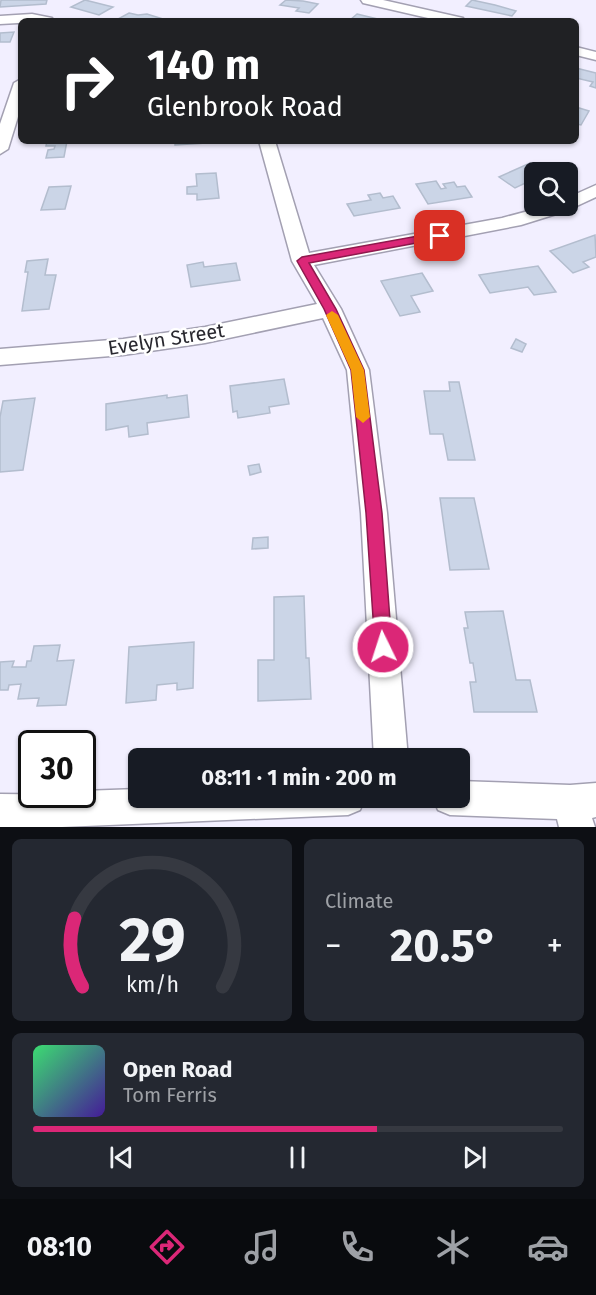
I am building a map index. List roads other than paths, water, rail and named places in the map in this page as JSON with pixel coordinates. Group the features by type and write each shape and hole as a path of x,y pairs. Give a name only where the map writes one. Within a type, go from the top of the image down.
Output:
{"street":[{"path":"367,0 445,18"},
{"path":"0,20 18,19"},
{"path":"579,52 596,56"},
{"path":"0,149 18,92"},
{"path":"268,144 302,261 330,309 358,370 374,513 390,748"},
{"path":"302,261 508,223 549,213 596,190"},
{"name":"Evelyn Street","path":"0,357 123,347 205,335 330,309"},
{"path":"470,800 581,810"},
{"path":"0,812 128,807"}]}
